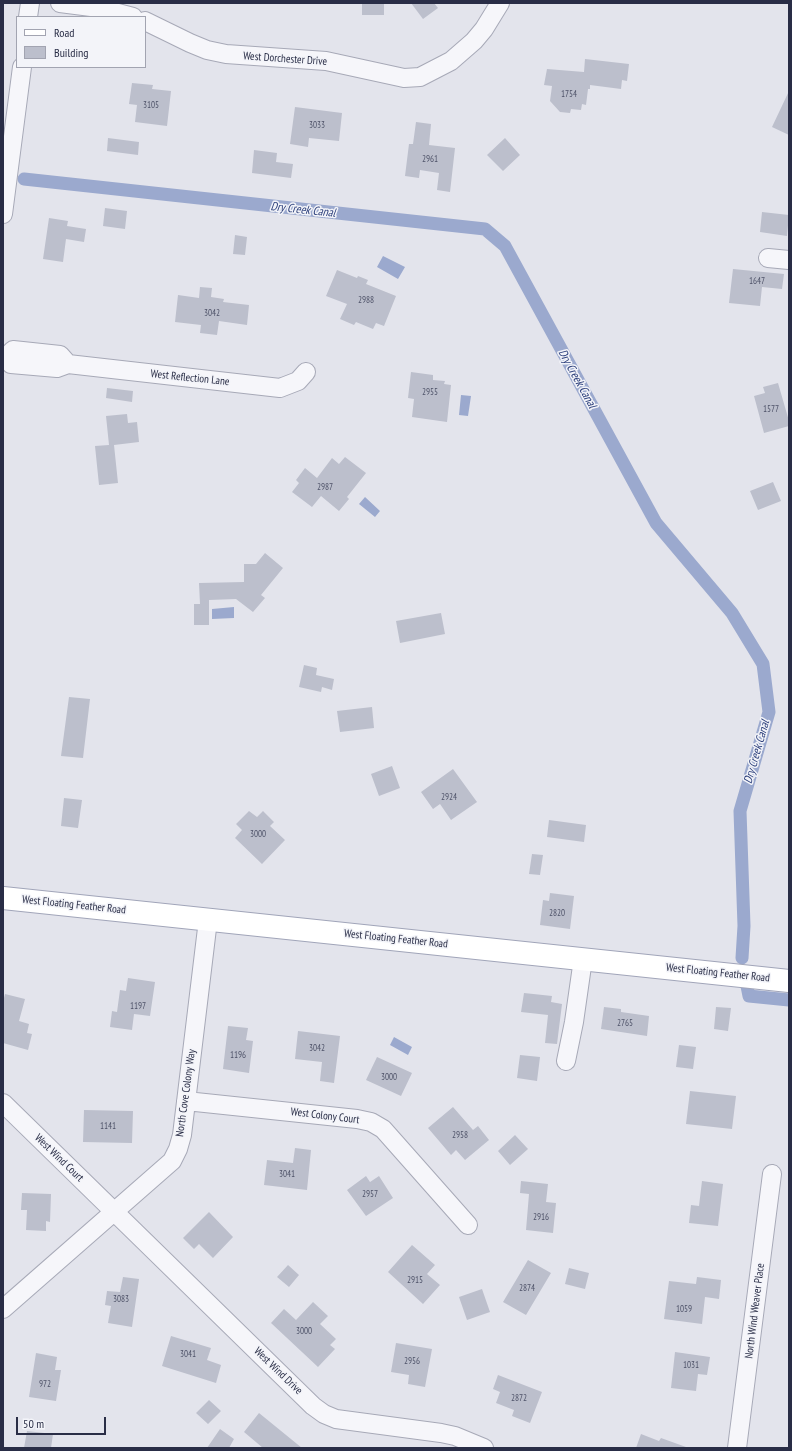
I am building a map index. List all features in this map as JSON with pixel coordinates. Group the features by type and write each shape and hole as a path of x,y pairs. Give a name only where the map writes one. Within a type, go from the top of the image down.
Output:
{"main road":[{"name":"West Floating Feather Road","path":"3,898 789,981"}],"street":[{"path":"28,16 30,3"},
{"path":"60,3 99,8 129,16"},
{"name":"West Dorchester Drive","path":"146,21 207,50 226,54 326,61 404,78 420,77 451,61 474,41 484,29 500,3"},
{"path":"3,214 10,104 22,68"},
{"path":"768,258 789,260"},
{"name":"West Reflection Lane","path":"5,356 13,350 60,355 68,364 280,388 298,381 306,372"},
{"name":"North Cove Colony Way","path":"3,1309 172,1161 178,1149 182,1135 208,920"},
{"path":"566,1061 574,1022 583,959"},
{"name":"West Colony Court","path":"186,1101 349,1118 371,1122 383,1129 468,1225"},
{"name":"West Wind Court","path":"3,1103 115,1212"},
{"name":"North Wind Weaver Place","path":"737,1448 772,1174"},
{"name":"West Wind Drive","path":"115,1212 313,1406 324,1414 336,1419 441,1433 455,1436 484,1448"}],"water":[{"path":"383,256 405,267 398,279 377,267"},
{"path":"461,395 471,396 468,416 459,415"},
{"path":"365,497 380,511 375,517 359,504"},
{"path":"234,607 234,618 212,619 212,609"},
{"path":"394,1037 412,1047 408,1055 390,1045"}],"building":[{"path":"362,3 384,3 384,15 362,15"},
{"path":"411,3 434,3 438,8 423,19"},
{"path":"585,59 629,64 627,81 622,80 621,89 590,85 586,105 582,104 581,110 571,109 570,113 560,112 550,101 552,86 544,85 547,69 584,72"},
{"path":"132,83 153,85 152,89 171,91 167,126 135,122 137,105 129,104"},
{"path":"789,91 789,135 772,127"},
{"path":"295,107 342,113 339,141 309,138 308,147 290,144"},
{"path":"416,122 431,124 429,145 455,148 450,192 437,190 439,173 420,170 419,178 405,176 409,144 413,144"},
{"path":"108,138 139,142 138,155 107,151"},
{"path":"505,138 520,155 503,171 487,155"},
{"path":"254,150 277,153 276,162 293,164 291,178 252,173"},
{"path":"105,208 127,211 125,229 103,226"},
{"path":"762,212 789,215 787,236 760,232"},
{"path":"49,218 68,221 67,226 86,229 84,242 66,239 63,262 43,259"},
{"path":"235,235 247,237 245,255 233,254"},
{"path":"733,269 784,274 782,289 762,287 760,306 729,303"},
{"path":"337,270 357,278 358,276 368,280 366,284 396,296 384,326 376,323 373,329 356,322 354,325 340,319 347,304 326,296"},
{"path":"200,287 212,288 211,297 224,299 223,302 249,305 247,325 219,321 217,335 200,333 201,325 175,322 178,295 199,298"},
{"path":"411,372 433,375 433,380 445,381 444,384 451,385 447,422 412,417 414,399 408,398"},
{"path":"778,383 789,421 789,426 764,433 754,396 765,393 763,387"},
{"path":"107,388 133,391 132,402 106,398"},
{"path":"127,414 128,423 137,422 139,442 114,445 118,483 99,485 95,446 109,445 106,416"},
{"path":"345,457 366,473 347,497 349,499 339,511 321,496 312,507 292,492 299,483 296,480 305,468 317,478 332,458 339,464"},
{"path":"773,482 781,501 758,510 750,491"},
{"path":"265,553 283,568 261,595 265,598 253,612 236,599 209,600 209,625 194,625 194,604 200,604 199,583 244,582 244,564 256,564"},
{"path":"441,613 445,634 400,643 396,621"},
{"path":"304,665 317,668 316,675 334,679 332,690 322,687 321,692 299,687"},
{"path":"69,697 90,699 83,758 61,756"},
{"path":"372,707 374,728 340,732 337,711"},
{"path":"392,766 400,788 379,796 371,774"},
{"path":"453,769 477,802 451,820 440,804 433,809 421,792"},
{"path":"64,798 82,800 78,828 61,826"},
{"path":"249,811 257,817 263,811 274,822 270,826 285,840 262,864 235,838 242,830 236,824"},
{"path":"549,820 586,825 584,842 547,837"},
{"path":"532,854 543,855 540,875 529,874"},
{"path":"550,893 574,896 570,929 540,925 543,900 549,901"},
{"path":"128,978 155,982 150,1016 134,1014 132,1030 110,1027 112,1011 117,1012 120,990 126,991"},
{"path":"524,993 552,996 551,1002 562,1004 557,1044 545,1043 548,1015 521,1012"},
{"path":"5,994 25,999 19,1021 29,1024 27,1033 32,1034 28,1050 3,1043 3,1002"},
{"path":"604,1007 621,1009 621,1012 649,1016 647,1036 601,1029"},
{"path":"716,1007 731,1008 728,1031 714,1029"},
{"path":"228,1026 248,1028 246,1040 253,1041 249,1073 223,1069"},
{"path":"298,1031 340,1036 334,1083 320,1081 322,1062 295,1059"},
{"path":"679,1045 696,1047 693,1069 676,1067"},
{"path":"520,1055 540,1057 537,1081 517,1078"},
{"path":"377,1057 412,1073 401,1096 366,1080"},
{"path":"690,1091 736,1096 732,1129 686,1124"},
{"path":"453,1107 473,1130 478,1126 489,1140 465,1160 456,1150 451,1155 428,1128"},
{"path":"84,1110 133,1111 132,1143 83,1142"},
{"path":"515,1135 528,1149 510,1165 498,1151"},
{"path":"295,1148 311,1150 307,1190 264,1185 267,1160 293,1163"},
{"path":"366,1176 370,1182 379,1176 393,1198 366,1216 347,1190"},
{"path":"521,1181 548,1184 546,1202 556,1203 553,1233 526,1230 529,1194 520,1193"},
{"path":"702,1181 723,1184 718,1226 689,1223 691,1205 699,1206"},
{"path":"22,1193 51,1194 50,1222 46,1221 46,1231 26,1230 27,1210 21,1210"},
{"path":"209,1212 233,1237 213,1258 199,1244 194,1249 183,1238"},
{"path":"412,1245 435,1265 427,1274 440,1285 423,1304 388,1272"},
{"path":"528,1260 551,1273 526,1315 503,1302"},
{"path":"288,1265 299,1275 289,1287 277,1277"},
{"path":"569,1268 589,1273 585,1289 565,1284"},
{"path":"123,1277 139,1279 132,1327 108,1323 111,1306 105,1305 107,1291 120,1292"},
{"path":"697,1277 721,1280 719,1299 705,1297 702,1324 664,1319 669,1281 696,1284"},
{"path":"482,1289 490,1312 467,1320 459,1297"},
{"path":"313,1302 328,1316 320,1324 336,1339 330,1345 335,1349 318,1367 271,1323 284,1309 296,1320"},
{"path":"171,1336 211,1348 207,1360 221,1365 216,1383 162,1366"},
{"path":"396,1343 432,1349 425,1387 408,1384 409,1375 391,1372"},
{"path":"675,1352 710,1357 707,1375 698,1374 696,1391 671,1388"},
{"path":"36,1353 57,1357 55,1370 61,1370 56,1401 29,1397"},
{"path":"498,1375 542,1392 530,1423 512,1416 514,1410 496,1403 500,1392 493,1389"},
{"path":"209,1400 221,1411 208,1424 196,1413"},
{"path":"259,1413 302,1448 263,1448 244,1432"},
{"path":"220,1429 234,1439 229,1448 207,1448"},
{"path":"27,1431 53,1434 51,1448 24,1448"},
{"path":"641,1434 659,1441 661,1438 686,1448 636,1448"}],"waterway":[{"name":"Dry Creek Canal","path":"24,179 485,229 505,246 656,523 732,613 763,664 769,712 740,811 744,926 742,958"},
{"name":"Dry Creek Canal","path":"747,986 749,996 789,1000"}]}
